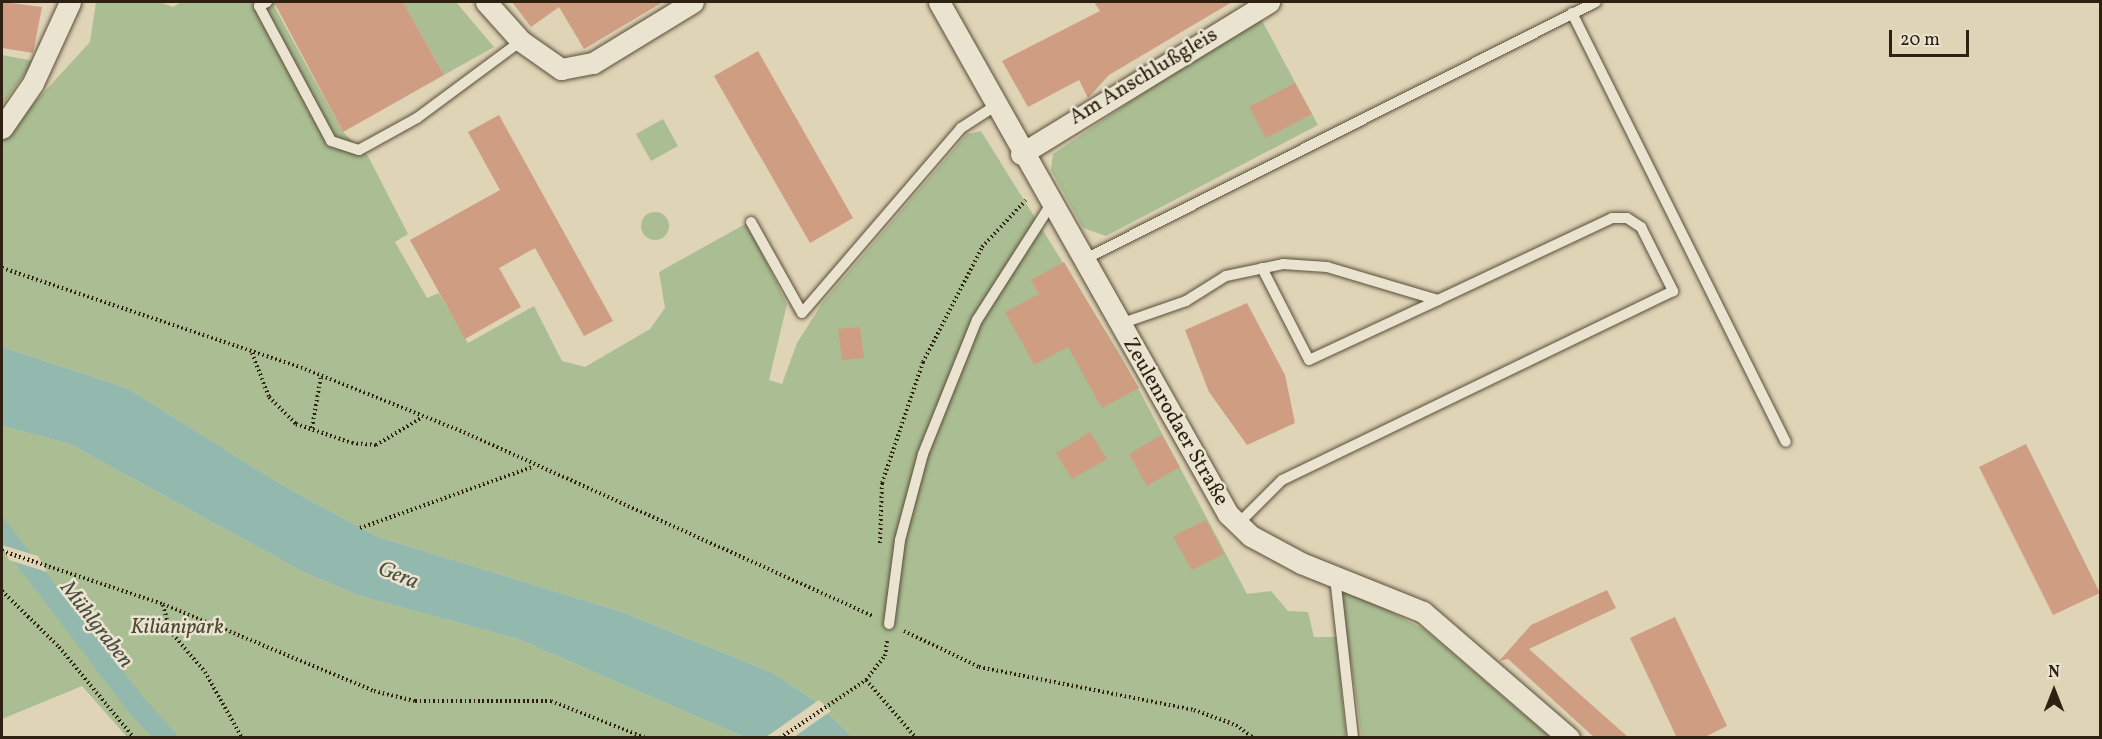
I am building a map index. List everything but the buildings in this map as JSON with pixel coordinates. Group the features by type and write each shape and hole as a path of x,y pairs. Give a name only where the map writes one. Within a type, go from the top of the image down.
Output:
{"street":[{"path":"2,128 33,83 70,2"},
{"path":"486,2 521,41 561,69 593,63 693,2"},
{"name":"Zeulenrodaer Straße","path":"939,2 1020,154 1120,324 1193,457 1238,524 1301,563 1423,612 1569,738"},
{"name":"Am Anschlußgleis","path":"1020,154 1269,2"}],"lane":[{"path":"267,2 259,6 332,141 358,150 417,118 521,41"},
{"path":"1083,260 1596,2"},
{"path":"1572,13 1786,441"},
{"path":"752,222 802,314 961,128 995,106"},
{"path":"889,624 900,540 923,454 977,320 1050,206"},
{"path":"1238,524 1282,480 1673,291 1641,227 1620,218 1309,360 1262,268"},
{"path":"1120,324 1186,301 1226,276 1262,268 1327,267 1438,300"},
{"path":"1335,575 1353,738"}],"path":[{"path":"2,268 321,376 889,624 979,667 1194,710 1236,725 1253,738"},
{"path":"252,352 269,397 282,414 312,428 352,443 376,445 421,418"},
{"path":"312,428 321,376"},
{"path":"360,528 532,467"},
{"path":"2,551 163,604 374,691 415,701 551,701 646,738"},
{"path":"2,591 59,647 134,738"},
{"path":"163,604 170,631 205,672 242,738"},
{"path":"780,738 866,680 885,656 889,624"},
{"path":"866,680 916,738"}],"green space":[{"path":"96,2 160,2 173,7 181,2 281,2 274,6 343,132 368,156 408,234 395,242 427,298 439,293 468,343 534,306 562,361 585,367 650,329 665,308 659,272 747,223 787,304 769,380 782,384 797,343 823,302 967,134 981,131 1121,356 1247,594 1271,591 1288,611 1308,612 1314,637 1336,637 1346,737 852,737 815,701 771,672 622,612 378,537 282,485 127,388 2,347 2,138 90,42"},
{"path":"403,2 456,2 494,47 444,75"},
{"path":"1259,15 1318,125 1106,236 1083,228 1051,170 1053,154"},
{"path":"2,55 34,61 2,105"},
{"path":"663,119 678,146 651,161 636,134"},
{"path":"655,212 665,216 669,226 665,236 655,240 645,236 641,226 645,216"},
{"name":"Kilianipark","path":"2,426 70,444 305,573 360,596 518,639 744,737 127,737 82,686 2,719"},
{"path":"1350,590 1425,630 1550,737 1362,737 1341,595"}],"water":[{"name":"Gera","path":"2,347 127,388 282,485 378,537 622,612 771,672 815,701 852,737 744,737 518,639 360,596 305,573 70,444 2,426"},
{"path":"2,516 144,698 179,737 152,737 131,715 2,546"}],"pier":[{"path":"2,545 38,556 47,572 9,560"},
{"path":"819,700 831,711 794,737 766,737"}],"water label":[{"name":"Mühlgraben","path":"96,625"}]}
